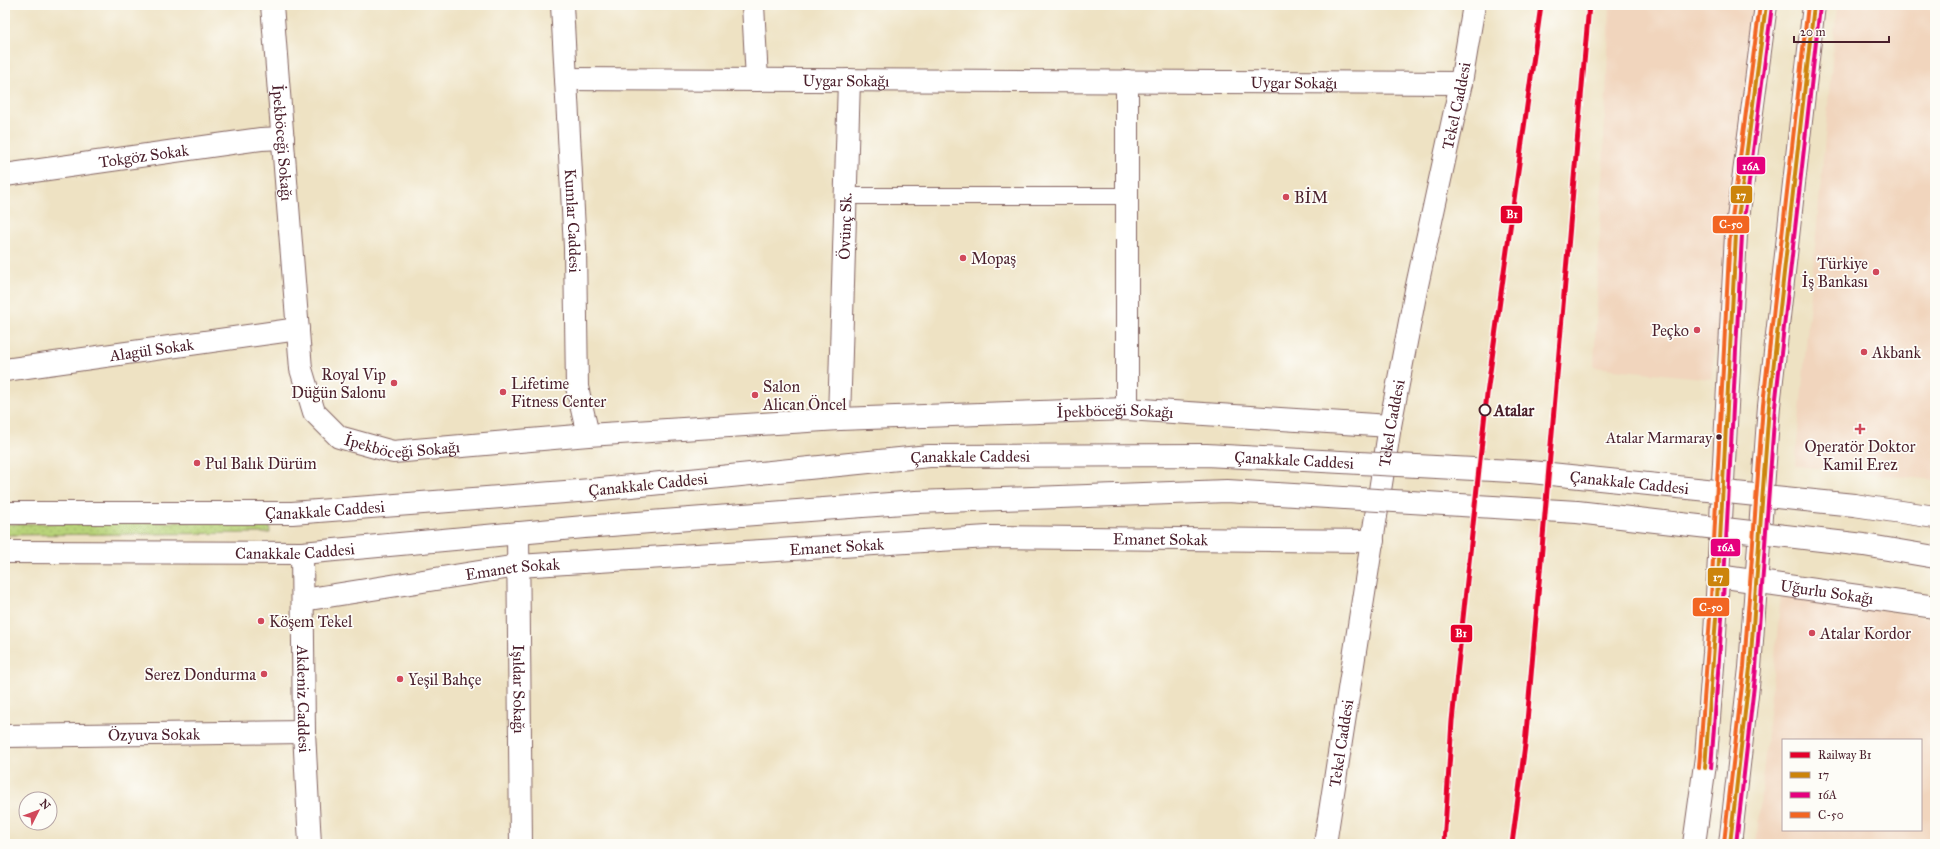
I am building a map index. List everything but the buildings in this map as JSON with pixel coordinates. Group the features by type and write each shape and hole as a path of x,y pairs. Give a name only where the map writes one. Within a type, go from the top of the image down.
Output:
{"street":[{"name":"İpekböceği Sokağı","path":"272,5 301,369 314,412 339,437 393,452 588,435 839,419 1127,409 1390,426"},
{"name":"Kumlar Caddesi","path":"562,5 575,248 577,387 588,435"},
{"path":"753,5 757,80"},
{"name":"Tekel Caddesi","path":"1325,844 1390,426 1416,290 1461,83 1474,5"},
{"path":"1694,844 1706,757 1718,576 1736,234 1766,5"},
{"path":"1730,844 1750,668 1769,406 1814,5"},
{"name":"Uygar Sokağı","path":"566,79 1461,83"},
{"name":"Övünç Sk.","path":"839,419 849,80"},
{"path":"1127,81 1127,409"},
{"name":"Tokgöz Sokak","path":"5,175 261,139 283,138"},
{"name":"Alagül Sokak","path":"5,370 298,329"},
{"name":"Çanakkale Caddesi","path":"5,513 292,513 591,490 929,456 1206,455 1530,472 1854,505 1935,517"},
{"name":"Canakkale Caddesi","path":"5,552 302,553 584,527 916,502 1227,492 1577,512 1864,545 1935,557"},
{"name":"Işıldar Sokağı","path":"518,533 521,844"},
{"name":"Emanet Sokak","path":"303,600 518,566 988,537 1373,541"},
{"name":"Akdeniz Caddesi","path":"302,553 304,732 310,844"},
{"name":"Uğurlu Sokağı","path":"1718,576 1935,607"},
{"name":"Özyuva Sokak","path":"5,736 304,732"}],"lane":[{"path":"846,196 1127,196"}],"shaded area":[{"path":"1610,5 1756,5 1711,379 1594,367"},
{"path":"1837,5 1935,5 1935,480 1795,466"},
{"path":"1781,595 1935,618 1935,844 1756,844"}],"green space":[{"path":"269,521 270,533 5,535 5,524"}],"rail line":[{"name":"B1","path":"1444,844 1452,721 1487,394 1541,5"},
{"name":"B1","path":"1512,844 1525,745 1589,5"}],"transit line":[{"name":"C-50","path":"1699,768 1710,618 1730,234 1760,5"},
{"name":"17","path":"1705,768 1716,618 1736,234 1766,5"},
{"name":"C-50","path":"1724,843 1744,667 1763,405 1808,5"},
{"name":"17","path":"1730,844 1750,668 1769,406 1814,5"},
{"name":"16A","path":"1711,768 1722,618 1742,235 1772,6"},
{"name":"16A","path":"1736,844 1756,668 1775,407 1820,6"}],"place":[{"name":"BİM","path":"1286,197"},
{"name":"Mopaş","path":"963,258"},
{"name":"Türkiye İş Bankası","path":"1876,272"},
{"name":"Peçko","path":"1697,330"},
{"name":"Akbank","path":"1864,352"},
{"name":"Royal Vip Düğün Salonu","path":"394,383"},
{"name":"Lifetime Fitness Center","path":"503,392"},
{"name":"Salon Alican Öncel","path":"755,395"},
{"name":"Atalar","path":"1485,410"},
{"name":"Operatör Doktor Kamil Erez","path":"1860,429"},
{"name":"Atalar Marmaray","path":"1719,437"},
{"name":"Pul Balık Dürüm","path":"197,463"},
{"name":"Köşem Tekel","path":"261,621"},
{"name":"Atalar Kordor","path":"1812,633"},
{"name":"Serez Dondurma","path":"264,674"},
{"name":"Yeşil Bahçe","path":"400,679"}]}
